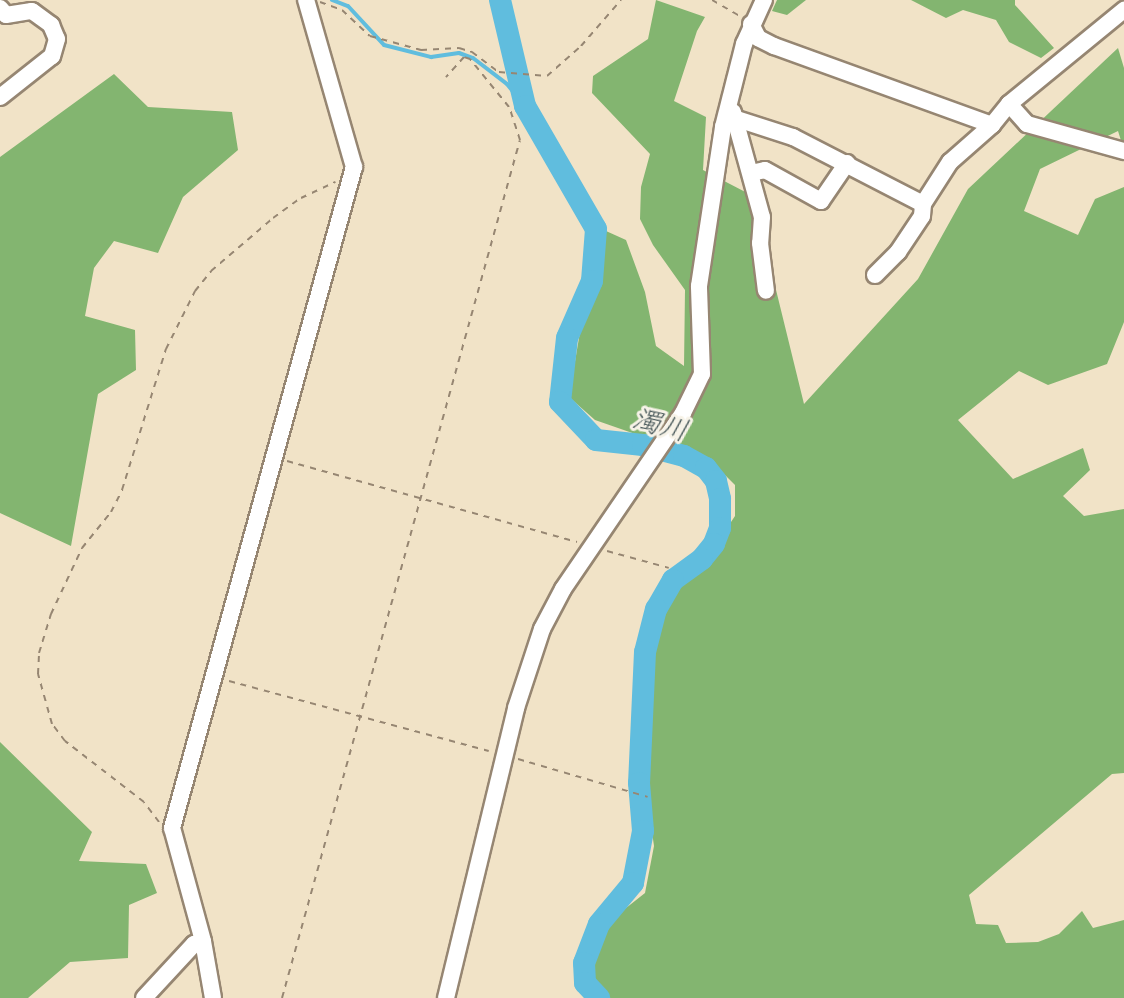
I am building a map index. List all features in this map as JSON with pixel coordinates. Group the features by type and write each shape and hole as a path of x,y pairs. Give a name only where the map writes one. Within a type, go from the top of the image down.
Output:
{"street":[{"path":"213,998 203,941 171,834 354,167 309,0"},
{"path":"446,998 505,755 542,629 592,547 683,413 702,374 699,286 751,24 764,0"},
{"path":"875,275 898,252 922,216 923,204 950,162 992,125 1009,104 1124,10"},
{"path":"2,14 32,11 51,25 57,39 52,56 2,93"},
{"path":"751,24 758,38 774,46 992,125"},
{"path":"1009,104 1027,124 1124,151"},
{"path":"732,111 847,163 923,204"},
{"path":"732,111 762,217 760,243 766,291"},
{"path":"751,173 765,170 821,201 847,163"},
{"path":"144,998 194,944 203,941"}],"path":[{"path":"309,0 342,10 370,36 430,50 459,48 472,52 499,72 547,76 555,73 621,0"},
{"path":"712,0 751,24"},
{"path":"282,998 520,140 509,107 470,59 464,57 446,77"},
{"path":"171,834 144,802 84,759 52,724 38,674 39,653 51,614 82,548 111,512 122,490 166,349 195,291 244,241 301,198 328,184 350,182"},
{"path":"274,458 669,568"},
{"path":"212,677 505,755 648,797"}],"green space":[{"path":"656,0 705,17 697,31 674,101 706,117 703,170 753,196 804,404 918,279 968,189 1118,48 1124,68 1124,150 1118,131 1040,169 1024,211 1078,235 1095,199 1124,187 1124,322 1107,364 1048,385 1019,371 958,420 1013,479 1083,448 1090,470 1063,496 1084,516 1124,509 1124,773 1112,774 969,895 976,924 998,925 1006,943 1038,942 1059,934 1082,911 1093,928 1124,920 1124,998 609,998 587,974 588,961 602,927 645,893 654,846 645,784 648,654 659,610 675,583 703,564 735,516 735,485 710,460 595,420 569,397 580,332 606,231 626,240 645,292 656,346 684,366 685,290 653,245 640,219 641,187 650,154 592,93 593,76 648,39"},
{"path":"777,0 806,0 787,15 772,11"},
{"path":"911,0 1015,0 1015,5 1054,48 1041,58 1009,42 996,20 963,10 946,18"},
{"path":"114,74 148,107 232,112 238,150 183,197 158,253 114,241 94,268 85,316 135,330 136,370 98,394 71,546 0,513 0,157"},
{"path":"0,742 92,832 79,861 146,864 157,893 129,905 128,958 70,962 28,998 0,998"}],"waterway":[{"path":"332,0 348,6 384,45 431,57 459,53 473,58 507,84 525,106"},
{"name":"濁川","path":"500,0 525,106 596,229 592,281 567,338 560,402 596,440 643,445 684,456 706,468 716,481 720,499 720,528 714,544 702,559 673,580 656,609 645,652 639,783 643,831 633,883 599,924 584,963 585,983 599,998"}]}
